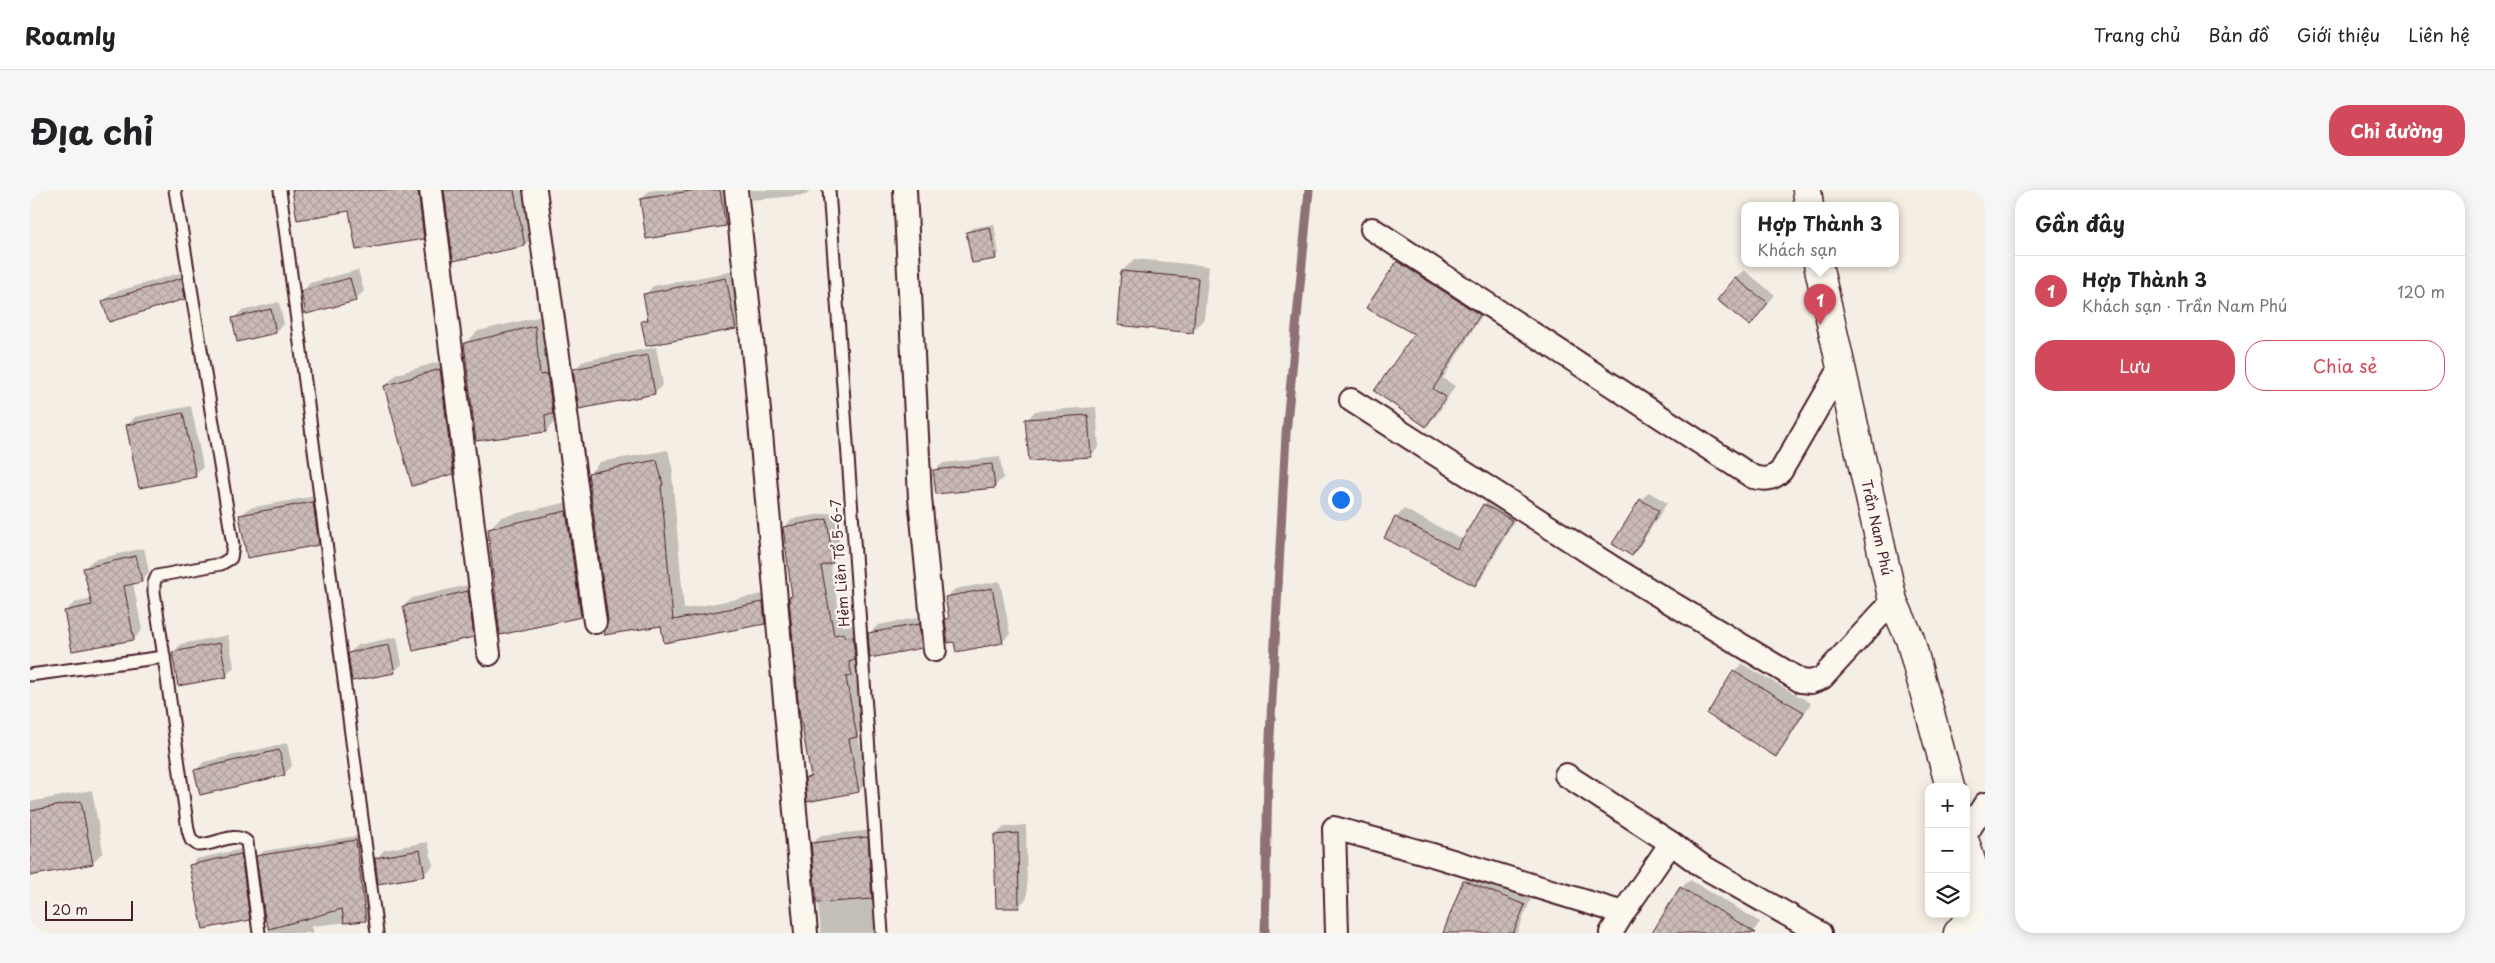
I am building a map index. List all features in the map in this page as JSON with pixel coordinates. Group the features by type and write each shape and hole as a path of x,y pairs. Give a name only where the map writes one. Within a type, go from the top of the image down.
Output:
{"street":[{"path":"430,190 489,654"},
{"path":"536,190 595,622"},
{"path":"736,190 756,378 806,933"},
{"path":"905,190 920,498 935,650"},
{"path":"1372,229 1753,477 1764,480 1775,477 1781,472 1840,369"},
{"name":"Trần Nam Phú","path":"1819,267 1892,601 1910,639 1949,783"},
{"path":"1351,400 1615,569 1801,681 1811,682 1822,678 1892,601"},
{"path":"1566,775 1671,843 1702,866 1820,933"},
{"path":"1970,828 1985,804"},
{"path":"1338,933 1334,828 1429,854 1623,914"},
{"path":"1611,933 1671,843"},
{"path":"1958,933 1984,904 1970,857"}],"lane":[{"path":"175,190 234,545 230,558 221,564 157,576 154,582 154,592 191,840 198,846 206,846 234,837 243,838 247,842 259,933"},
{"path":"280,190 377,933"},
{"name":"Hẻm Liên Tổ 5-6-7","path":"830,190 882,933"},
{"path":"30,674 164,657"}],"building":[{"path":"292,190 418,190 424,239 356,250 349,211 297,220"},
{"path":"444,190 514,190 525,246 453,261"},
{"path":"696,190 720,190 726,226 646,239 640,199"},
{"path":"990,227 996,259 972,263 966,232"},
{"path":"1397,261 1480,315 1433,389 1446,397 1426,427 1374,391 1414,334 1366,308"},
{"path":"1121,271 1198,278 1193,333 1117,325"},
{"path":"182,278 185,299 109,322 102,301"},
{"path":"350,278 356,301 306,314 301,291"},
{"path":"726,278 736,329 646,346 641,321 648,320 643,294"},
{"path":"1735,278 1768,303 1750,326 1717,300"},
{"path":"271,309 276,333 237,342 232,318"},
{"path":"535,326 540,375 547,374 553,414 545,415 546,432 476,441 464,343"},
{"path":"648,355 655,394 579,409 573,369"},
{"path":"440,369 453,474 412,486 384,386"},
{"path":"183,413 196,477 139,488 126,425"},
{"path":"1088,415 1091,457 1029,461 1025,419"},
{"path":"657,460 663,485 661,485 673,620 763,602 765,624 664,643 661,626 604,635 608,620 588,473"},
{"path":"992,464 995,488 936,494 933,470"},
{"path":"1640,499 1659,511 1632,556 1612,544"},
{"path":"313,502 319,545 247,558 239,515"},
{"path":"1483,504 1512,520 1475,586 1384,538 1395,517 1457,549"},
{"path":"566,511 581,617 500,635 488,529"},
{"path":"827,519 833,563 821,566 834,635 844,633 845,638 853,636 855,660 849,662 852,676 846,677 857,737 849,739 859,792 807,802 805,778 811,777 799,710 789,597 792,596 783,527"},
{"path":"136,556 142,582 124,586 134,640 72,651 64,611 92,605 83,568"},
{"path":"992,588 1003,643 956,652 954,642 948,643 945,619 949,618 945,597"},
{"path":"468,591 474,637 413,651 403,606"},
{"path":"919,624 922,648 870,658 868,633"},
{"path":"220,643 227,677 178,686 172,652"},
{"path":"389,645 395,673 352,681 348,653"},
{"path":"1733,671 1804,712 1776,757 1707,714"},
{"path":"279,750 285,775 200,795 194,770"},
{"path":"81,801 93,864 30,876 30,811"},
{"path":"1018,833 1019,908 996,908 994,835"},
{"path":"868,837 872,899 817,903 811,843"},
{"path":"356,840 366,921 344,923 342,909 269,929 265,918 256,856"},
{"path":"420,850 425,876 378,884 375,858"},
{"path":"241,854 250,920 203,929 189,865"},
{"path":"1463,880 1525,905 1513,933 1443,933"},
{"path":"1680,887 1756,933 1652,933"}],"waterway":[{"path":"1265,933 1268,775 1286,434 1309,190"}],"place":[{"name":"Hợp Thành 3","path":"1820,325"}]}
